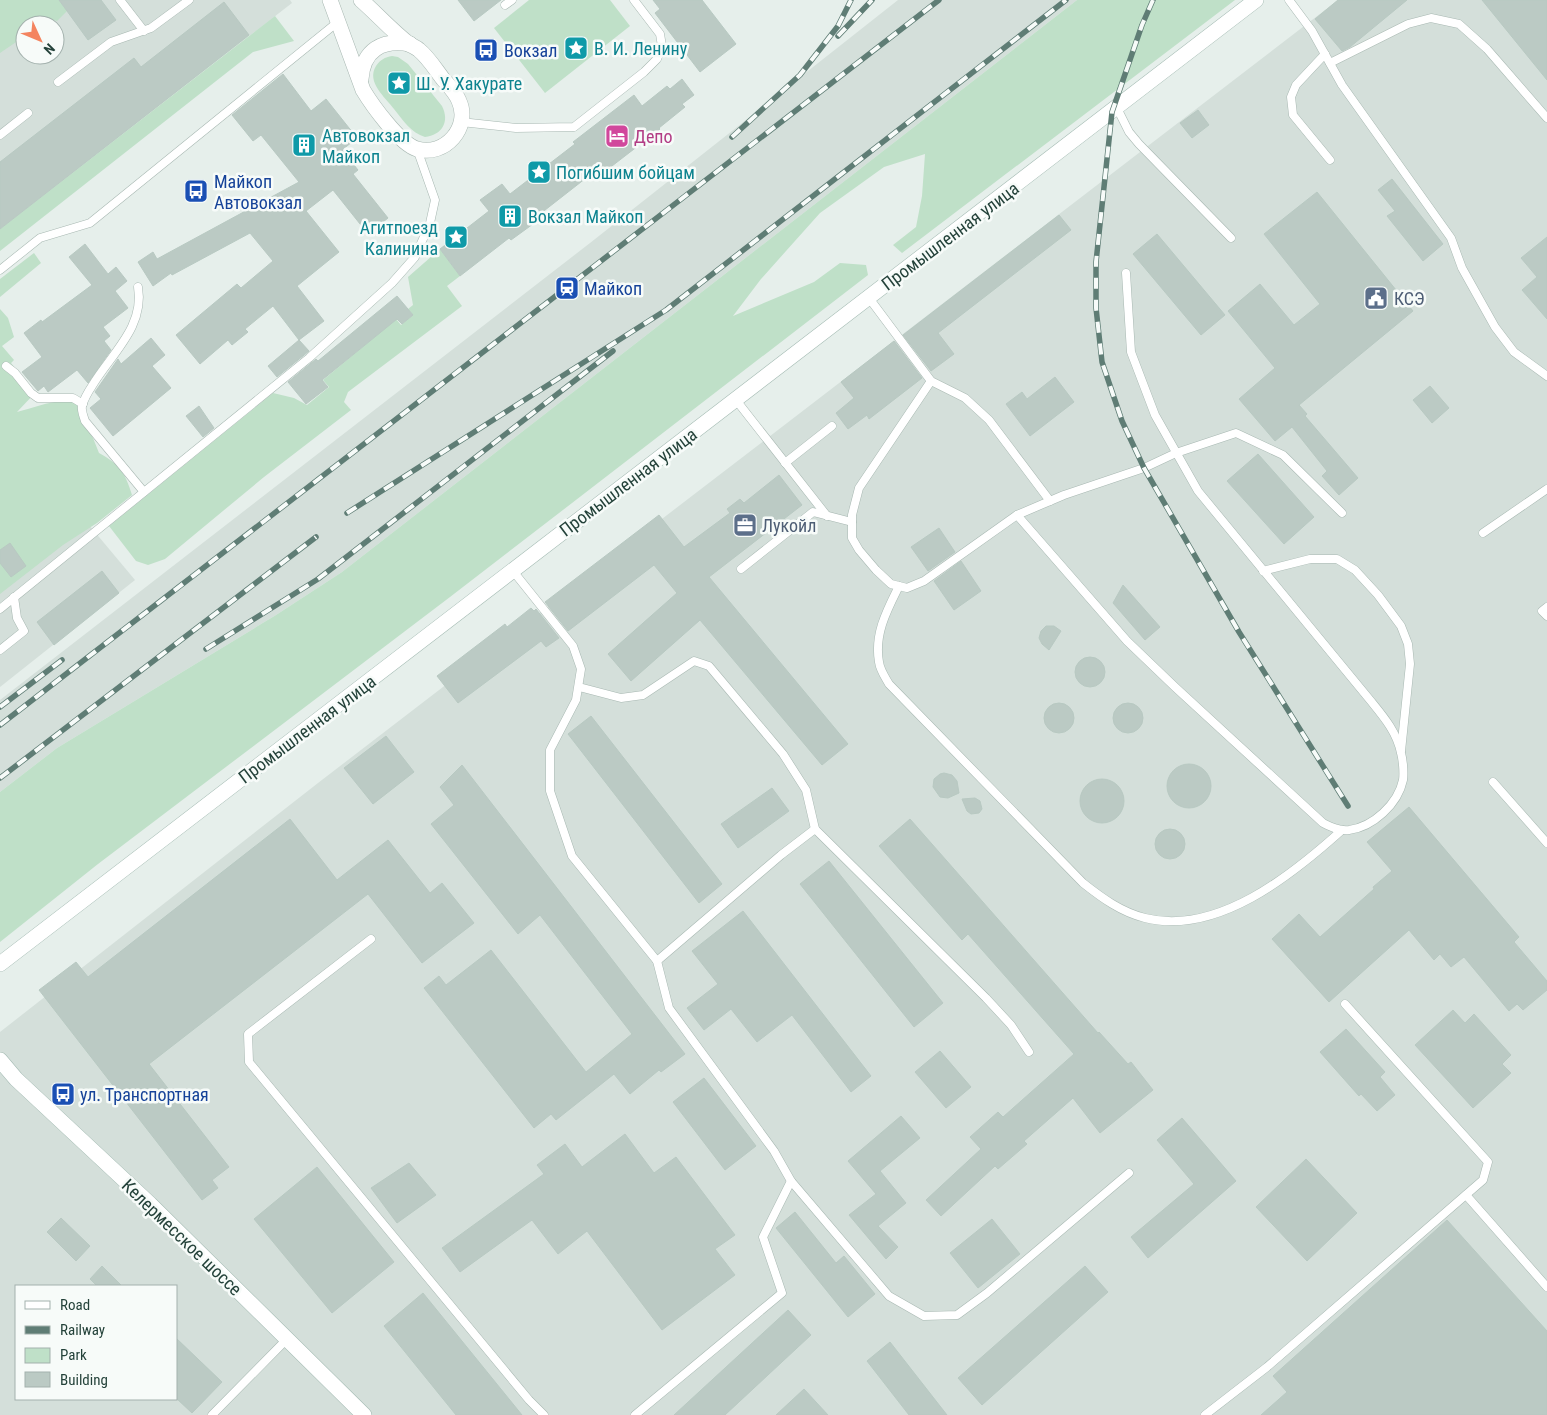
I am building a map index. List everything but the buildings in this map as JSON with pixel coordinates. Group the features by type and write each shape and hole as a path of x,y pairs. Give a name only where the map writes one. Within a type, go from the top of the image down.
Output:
{"main road":[{"path":"330,0 369,100 406,143 417,149 440,148 450,142 457,133 461,122 462,110 459,100 420,50 410,44 361,0"},
{"name":"Промышленная улица","path":"0,964 1256,0"},
{"path":"362,84 363,67 375,48 386,43 410,44"},
{"name":"Келермесское шоссе","path":"0,1060 16,1079 150,1204 364,1415"}],"lane":[{"path":"120,0 144,30"},
{"path":"58,82 111,42 151,28 189,0"},
{"path":"505,5 512,0"},
{"path":"461,122 516,128 574,127 644,72 657,59 662,46 660,34 634,0"},
{"path":"1289,0 1312,31 1342,84 1451,238 1462,268 1495,327 1514,352 1547,376"},
{"path":"1330,63 1408,24 1431,18 1460,24 1487,49 1547,118"},
{"path":"0,270 40,238 90,223 339,20"},
{"path":"1325,54 1296,85 1292,96 1293,115 1330,160"},
{"path":"1117,108 1129,132 1139,144 1231,238"},
{"path":"0,134 28,114"},
{"path":"0,609 309,358 392,283 415,257 430,223 435,200 417,149"},
{"path":"1126,273 1131,352 1155,415 1176,453 1198,491 1393,730 1401,753"},
{"path":"138,287 140,300 134,324 118,352 98,377 82,408 84,421 144,492"},
{"path":"869,298 931,381 964,398 989,420 1050,501"},
{"path":"6,366 38,398 73,398 83,404"},
{"path":"931,381 859,488 852,515 852,538 859,550 880,575 891,584 907,588 924,582 1016,515 1144,468 1176,453 1236,433 1283,455 1342,513"},
{"path":"736,400 827,516"},
{"path":"785,463 832,426"},
{"path":"1484,533 1547,489"},
{"path":"741,569 813,512 852,522"},
{"path":"1016,515 1127,641 1323,823 1342,830 1363,826 1380,816 1395,798 1403,779 1401,753 1410,664 1408,644 1401,626 1378,595 1355,570 1338,559 1310,559 1263,570"},
{"path":"513,571 573,646 581,669 576,700 550,750 550,791 572,856 657,961 669,1008 774,1151 792,1181 889,1296 924,1316 957,1315 987,1293 1129,1174"},
{"path":"899,586 885,613 878,638 879,663 888,684 1083,882 1109,903 1145,918 1169,921 1192,920 1219,912 1249,899 1287,875 1313,856 1342,830"},
{"path":"0,650 24,631 17,618 14,597"},
{"path":"1547,606 1542,611 1547,616"},
{"path":"579,687 621,698 643,695 694,661 709,666 783,754 806,790 815,829 999,1012 1012,1026 1029,1052"},
{"path":"1493,782 1547,843"},
{"path":"657,961 781,855 815,829"},
{"path":"371,939 248,1034 249,1062 529,1400 544,1415"},
{"path":"1205,1415 1267,1366 1483,1180 1488,1162 1345,1004"},
{"path":"635,1415 782,1293 763,1236 792,1181"},
{"path":"1466,1195 1547,1287"},
{"path":"212,1415 287,1339"}],"shaded area":[{"path":"0,0 290,0 292,3 0,229"},
{"path":"898,0 1077,0 342,572 276,615 57,748 0,792 0,700 590,243"},
{"path":"1338,0 1547,0 1547,1415 0,1415 0,1032 318,783"},
{"path":"0,433 89,525 135,580 0,687"}],"green space":[{"path":"0,0 59,0 67,11 63,15 15,15 15,43 0,53"},
{"path":"529,0 610,0 630,26 545,93 494,28"},
{"path":"1077,0 1235,0 902,253 893,245 916,227 922,196 925,154 884,167 820,213 761,279 733,316 814,282 840,263 866,265 868,275 450,597 98,864 0,942 0,792 57,748 276,615 342,572"},
{"path":"275,16 294,41 253,52 0,251 0,229"},
{"path":"392,56 398,57 408,64 442,106 445,122 436,134 425,137 411,129 378,89 373,78 376,66 383,59"},
{"path":"440,249 460,276 447,286 462,306 348,392 344,402 351,410 264,477 165,559 148,565 136,561 109,526 273,393 294,398 307,405 329,387 323,380 396,319 401,325 413,315 408,309 413,305 408,277"},
{"path":"34,253 41,263 0,297 0,279"},
{"path":"0,309 8,318 14,337 2,346 14,360 11,363 35,393 17,412 47,403 63,401 77,404 81,420 93,438 99,453 112,461 124,475 132,495 0,594"}],"railway":[{"path":"732,137 800,75 838,26 851,0"},
{"path":"838,36 872,0"},
{"path":"0,725 939,0"},
{"path":"347,513 666,310 1066,0"},
{"path":"1153,0 1142,25 1112,112 1096,262 1096,308 1102,362 1122,421 1144,468 1239,632 1348,806"},
{"path":"206,649 318,579 613,351"},
{"path":"0,778 316,537"},
{"path":"0,707 62,660"}],"place":[{"name":"В. И. Ленину","path":"576,48"},
{"name":"Вокзал","path":"486,50"},
{"name":"Ш. У. Хакурате","path":"399,83"},
{"name":"Депо","path":"617,136"},
{"name":"Автовокзал Майкоп","path":"304,145"},
{"name":"Погибшим бойцам","path":"539,172"},
{"name":"Майкоп Автовокзал","path":"196,191"},
{"name":"Вокзал Майкоп","path":"510,216"},
{"name":"Агитпоезд Калинина","path":"456,237"},
{"name":"Майкоп","path":"567,288"},
{"name":"КСЭ","path":"1376,298"},
{"name":"Лукойл","path":"745,525"},
{"name":"ул. Транспортная","path":"63,1094"}]}
